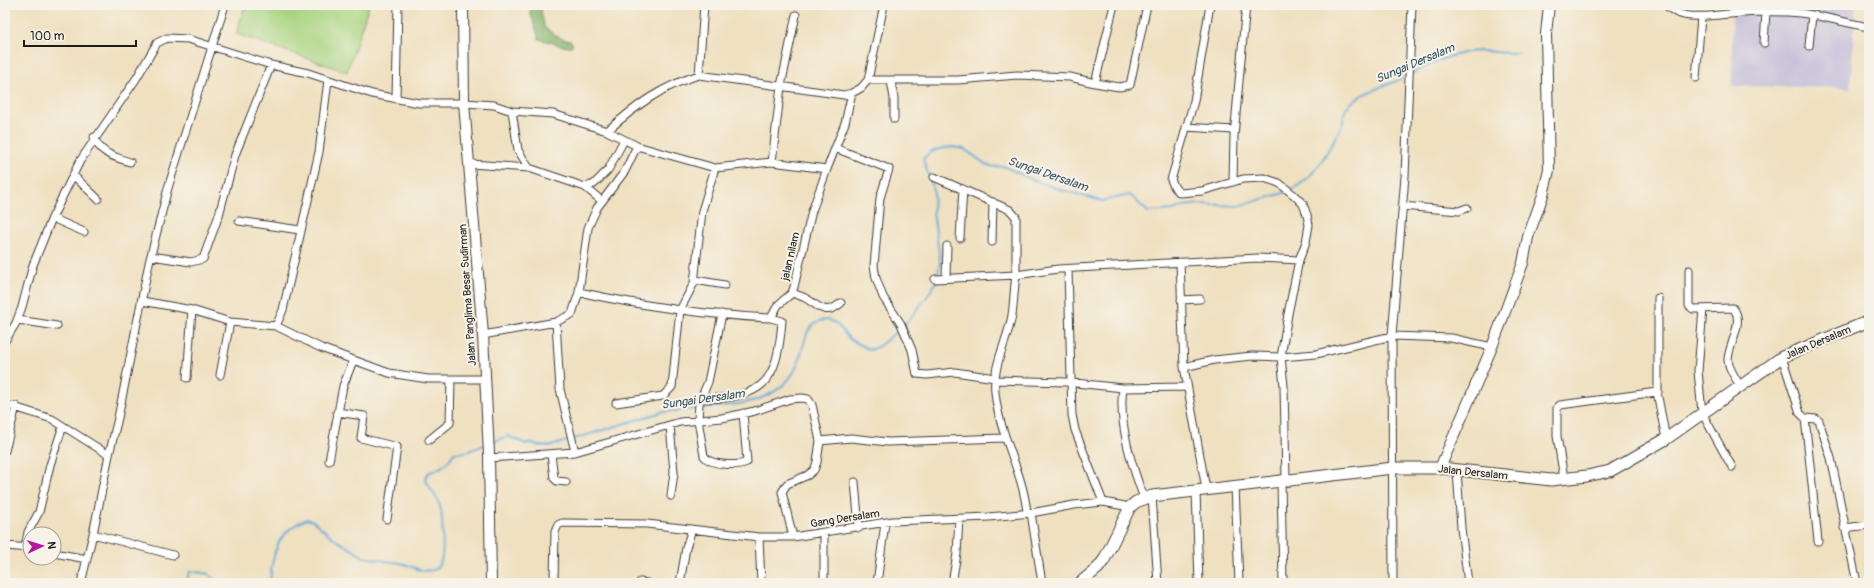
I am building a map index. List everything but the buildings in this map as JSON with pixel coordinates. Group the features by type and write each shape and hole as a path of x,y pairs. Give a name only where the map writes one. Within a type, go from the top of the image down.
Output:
{"main road":[{"name":"Jalan Panglima Besar Sudirman","path":"463,5 464,103 483,335 489,456 491,583"},
{"path":"1440,468 1492,347 1523,263 1528,237 1543,196 1549,170 1546,34 1549,5"},
{"name":"Jalan Dersalam","path":"1130,507 1148,497 1394,468 1440,468 1551,480 1587,476 1610,471 1666,439 1782,357 1869,321"},
{"path":"1080,583 1098,568 1104,560 1130,507"}],"street":[{"path":"81,583 118,418 151,256 168,188 225,5"},
{"path":"396,99 398,5"},
{"path":"700,75 704,5"},
{"path":"607,131 632,109 655,93 678,82 700,75 844,95 852,93 868,80 884,5"},
{"path":"1095,82 1114,5"},
{"path":"868,80 958,80 1018,75 1070,77 1119,87 1130,85 1147,5"},
{"path":"1210,5 1194,102 1171,180 1175,188 1180,193 1202,191 1242,179 1264,178 1286,187 1303,204 1309,225 1306,242 1299,260 1281,357 1284,386 1283,583"},
{"path":"1233,182 1234,130 1246,5"},
{"path":"1393,583 1394,468 1392,336 1402,206 1412,5"},
{"path":"1666,5 1672,12 1680,15 1701,16 1766,12 1812,15 1869,27"},
{"path":"1764,42 1766,12"},
{"path":"772,162 781,86 796,14"},
{"path":"1809,46 1812,15"},
{"path":"1696,78 1701,16"},
{"path":"5,340 18,320 33,265 52,218 73,175 94,137 136,79 157,43 167,38 188,40 372,94 396,99 419,103 494,105 512,111 553,114 607,131 637,146 715,168 772,162 827,169"},
{"path":"151,256 191,262 203,259 219,215 235,155 271,65"},
{"path":"276,326 283,310 319,152 328,80"},
{"path":"891,81 894,98 894,119"},
{"name":"jalan nilam","path":"771,318 778,305 792,293 800,268 802,248 812,212 844,122 852,93"},
{"path":"512,111 518,150 529,168"},
{"path":"1186,127 1234,130"},
{"path":"94,137 99,146 107,154 130,162"},
{"path":"584,187 594,184 608,170 624,140"},
{"path":"483,335 556,322 572,314 579,292 588,228 597,208 622,176 637,146"},
{"path":"835,148 889,169 880,198 874,257 876,278 883,297 901,324 912,350 917,374 927,375 955,372 995,379 1070,383 1123,388 1187,387"},
{"path":"470,164 529,168 584,187 602,201"},
{"path":"616,403 663,396 672,387 680,310 695,280 702,211 715,168"},
{"path":"73,175 98,199"},
{"path":"934,177 1010,210 1016,217 1016,275 1012,314 995,379 998,413 1004,438 1022,480 1042,583"},
{"path":"960,238 963,189"},
{"path":"992,242 993,202"},
{"path":"1402,206 1460,211 1467,208"},
{"path":"52,218 84,232"},
{"path":"239,221 300,230"},
{"path":"946,278 947,246"},
{"path":"935,279 1016,275 1068,269 1180,262 1258,258 1299,260"},
{"path":"1180,262 1184,367 1201,490 1199,583"},
{"path":"1068,269 1070,383 1074,430 1103,502"},
{"path":"1689,270 1689,306 1693,309 1733,308 1736,312 1737,321 1728,360 1741,387"},
{"path":"695,280 725,285"},
{"path":"579,292 633,304 680,310 771,318 782,321 780,341 773,370 767,381 757,389 740,395 700,401"},
{"path":"792,293 805,298 823,309 836,307 841,303"},
{"path":"1658,298 1658,392 1666,439"},
{"path":"1181,300 1200,299"},
{"path":"142,301 192,310 230,322 276,326 321,348 388,373 428,379 484,379"},
{"path":"1703,309 1698,371 1702,413 1732,467"},
{"path":"187,378 192,310"},
{"path":"722,314 708,382 700,401 698,416 706,459 718,463 745,463 748,460 743,413"},
{"path":"18,320 57,326"},
{"path":"220,375 230,322"},
{"path":"556,322 560,389 573,447"},
{"path":"1184,367 1214,360 1252,356 1281,357 1316,354 1392,336 1451,338 1492,347"},
{"path":"1782,357 1800,413 1805,418 1818,541"},
{"path":"330,461 337,412 343,386 353,361"},
{"path":"429,440 450,423 451,379"},
{"path":"1123,388 1122,398 1124,424 1136,478 1148,497 1158,583"},
{"path":"1564,478 1557,436 1558,406 1658,392"},
{"path":"489,456 551,454 573,447 670,425 698,416 743,413 790,399 808,399 812,405 820,441 817,462 814,470 808,475 787,484 782,492 794,537"},
{"path":"5,404 16,406 52,418 109,455"},
{"path":"5,452 16,406"},
{"path":"337,412 364,416 361,438 397,447 387,519"},
{"path":"1805,418 1816,419 1819,422 1830,458 1857,583"},
{"path":"670,425 674,472 674,486 671,496"},
{"path":"31,526 39,512 50,465 63,426"},
{"path":"820,441 851,438 888,442 1004,438"},
{"path":"551,454 554,478 557,481 566,482"},
{"path":"1457,471 1461,528 1468,583"},
{"path":"855,482 860,528"},
{"path":"1235,486 1239,583"},
{"name":"Gang Dersalam","path":"554,583 555,532 558,524 562,523 647,524 759,537 794,537 885,523 1029,513 1074,505 1103,502 1130,507"},
{"path":"952,583 957,554 959,519"},
{"path":"877,583 885,523"},
{"path":"1844,528 1869,525"},
{"path":"680,583 686,548 692,529"},
{"path":"824,533 824,583"},
{"path":"93,534 173,555"},
{"path":"759,537 761,583"},
{"path":"5,546 22,547"},
{"path":"62,554 87,559"},
{"path":"640,582 647,583"}],"shaded area":[{"path":"1732,5 1856,5 1850,88 1732,86"}],"green space":[{"path":"245,5 369,5 347,72 236,34"},
{"path":"531,5 543,5 541,11 545,28 562,39 571,41 573,45 567,47 539,39 530,12"}],"waterway":[{"name":"Sungai Dersalam","path":"1411,74 1435,62 1461,53 1479,51 1519,53"},
{"name":"Sungai Dersalam","path":"1291,190 1308,178 1320,163 1341,127 1345,111 1351,103 1366,93 1407,76"},
{"name":"Sungai Dersalam","path":"904,326 937,281 940,260 933,212 934,191 923,159 930,152 952,147 964,149 987,165 995,167 1003,166 1033,180 1062,190 1102,201 1130,195 1148,212 1173,210 1184,206 1199,204 1238,206 1287,192"},
{"name":"Sungai Dersalam","path":"701,409 754,401 782,386 788,380 796,367 809,329 820,321 830,320 837,324 851,340 870,350 879,346 900,329"},
{"name":"Sungai Dersalam","path":"492,442 508,436 526,444 530,442 539,446 551,446 662,412 696,409"},
{"name":"Sungai Dersalam","path":"270,583 272,562 278,544 289,530 307,519 313,521 336,540 364,557 405,564 422,571 434,570 440,564 442,556 442,522 439,503 425,479 428,473 443,466 454,453 466,452 484,445"},
{"name":"Sungai Dersalam","path":"186,583 190,571 209,574 216,583"}]}
